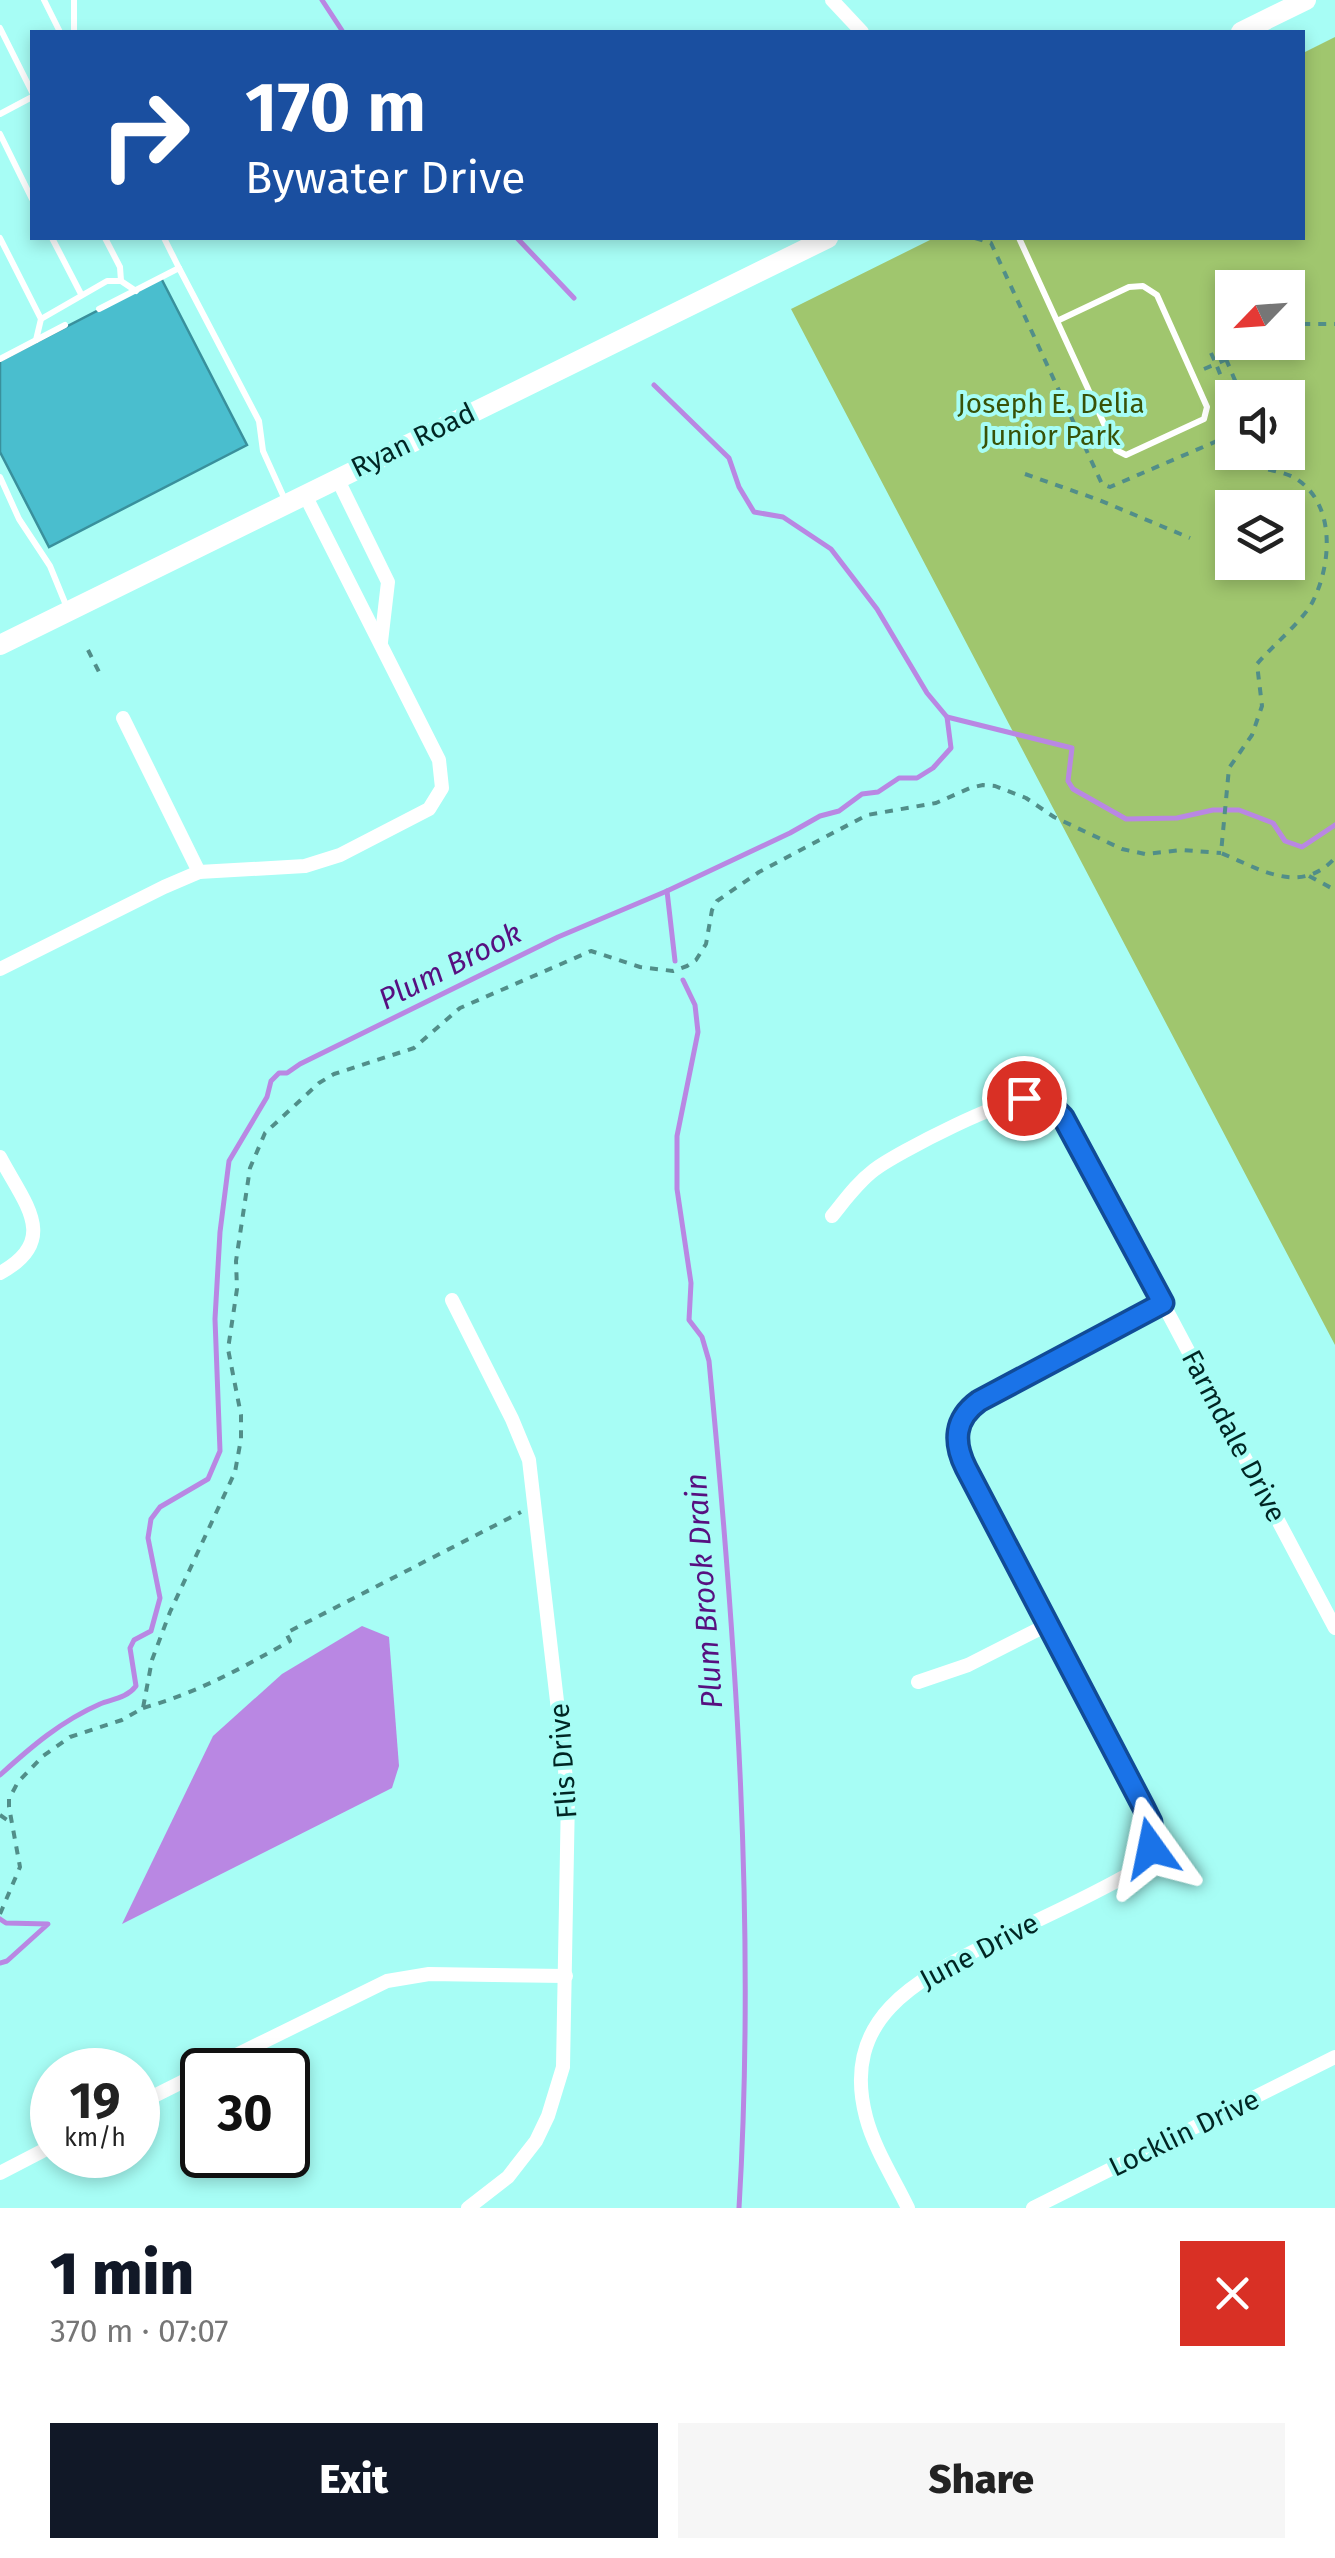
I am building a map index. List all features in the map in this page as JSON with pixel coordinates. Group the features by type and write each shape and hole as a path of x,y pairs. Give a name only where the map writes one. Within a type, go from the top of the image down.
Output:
{"main road":[{"path":"1245,30 1306,0"},
{"name":"Ryan Road","path":"0,646 824,240"}],"street":[{"path":"832,0 860,30"},
{"path":"336,478 388,582 381,642"},
{"path":"0,969 199,872 321,862 418,816 437,800 442,788 439,760 381,642 295,498"},
{"path":"122,718 199,872"},
{"name":"Farmdale Drive","path":"832,1216 857,1185 884,1163 1012,1100 1037,1098 1050,1104 1070,1128 1335,1628"},
{"path":"0,1158 34,1228 28,1255 0,1273"},
{"name":"Flis Drive","path":"452,1300 522,1441 537,1510 567,1767 563,2067 548,2116 523,2160 491,2192 468,2208"},
{"path":"918,1682 968,1664 1047,1624 959,1455 957,1428 969,1408 1163,1303"},
{"name":"June Drive","path":"908,2208 866,2119 862,2094 867,2046 887,2009 918,1980 1136,1870 1151,1848 1151,1822 1047,1624"},
{"path":"251,2048 387,1981 429,1974 566,1976"},
{"name":"Locklin Drive","path":"1032,2208 1335,2058"},
{"path":"0,2172 30,2157"}],"lane":[{"path":"44,0 59,30"},
{"path":"74,0 74,30"},
{"path":"0,28 30,90"},
{"path":"0,114 30,95"},
{"path":"0,134 30,194"},
{"path":"0,238 42,319"},
{"path":"53,240 81,294"},
{"path":"107,240 120,267 121,280"},
{"path":"165,240 259,420 263,452 295,498"},
{"path":"1020,240 1116,450 1126,455 1204,418 1207,406 1156,295 1142,286 1129,287 1057,321"},
{"path":"98,309 179,268"},
{"path":"36,340 42,319 107,281 121,280 136,291"},
{"path":"1,356 66,326"},
{"path":"0,478 19,519 50,566 68,611"}],"path":[{"path":"1305,324 1335,324"},
{"path":"1211,353 1223,380"},
{"path":"1216,364 1224,360"},
{"path":"1226,360 1235,380"},
{"path":"1231,371 1240,367"},
{"path":"1221,853 1230,768 1252,735 1262,706 1257,664 1313,601 1329,545 1326,513 1313,493 1294,477 1270,470"},
{"path":"1025,474 1190,538"},
{"path":"1100,500 1106,485"},
{"path":"88,650 102,678"},
{"path":"143,1708 152,1660 170,1612 236,1472 241,1415 228,1349 250,1168 265,1133 319,1082 414,1048 460,1008 591,951 653,969 673,971 688,966 706,944 717,901 759,872 868,815 936,803 970,788 996,786 1026,798 1054,818 1122,849 1145,854 1182,850 1221,853 1281,878 1309,876 1335,858"},
{"path":"1309,876 1335,890"},
{"path":"1,1912 20,1867 9,1799 18,1782 43,1756 70,1736 192,1694 290,1641 286,1633 516,1513 537,1510"},
{"path":"0,1815 13,1824"}],"green space":[{"name":"Joseph E. Delia Junior Park","path":"1335,37 1335,1345 791,309 930,240 1305,240 1305,52"}],"shaded area":[{"path":"362,1626 389,1637 399,1766 392,1788 122,1924 213,1736 282,1674"}],"building":[{"path":"161,278 247,445 49,547 0,452 0,361"}],"waterway":[{"name":"Plum Brook","path":"322,0 342,30"},
{"name":"Plum Brook","path":"519,240 574,298"},
{"name":"Plum Brook","path":"0,1775 59,1727 100,1704 124,1696 136,1686 130,1648 134,1640 151,1631 160,1598 148,1538 151,1519 160,1507 208,1479 220,1451 215,1319 229,1161 267,1097 271,1081 279,1073 287,1073 558,937 667,891 820,816 839,811 862,794 878,792 899,778 917,778 933,768 951,748 947,717 927,693 877,609 831,549 783,517 754,512 739,487 729,458 654,385"},
{"path":"947,717 1072,748 1068,781 1073,789 1126,819 1177,818 1213,810 1239,810 1273,823 1285,841 1302,847 1335,825"},
{"name":"Plum Brook Drain","path":"667,891 675,961"},
{"name":"Plum Brook Drain","path":"683,980 695,1005 698,1032 677,1136 677,1189 691,1283 689,1320 702,1337 709,1361 740,1784 745,1996 739,2208"},
{"name":"Plum Brook","path":"0,1919 6,1923 48,1924 0,1963"}],"route":[{"path":"1024,1098 1050,1104 1063,1117 1163,1303 979,1401 962,1417 956,1441 959,1455 1151,1822 1151,1848"}]}
